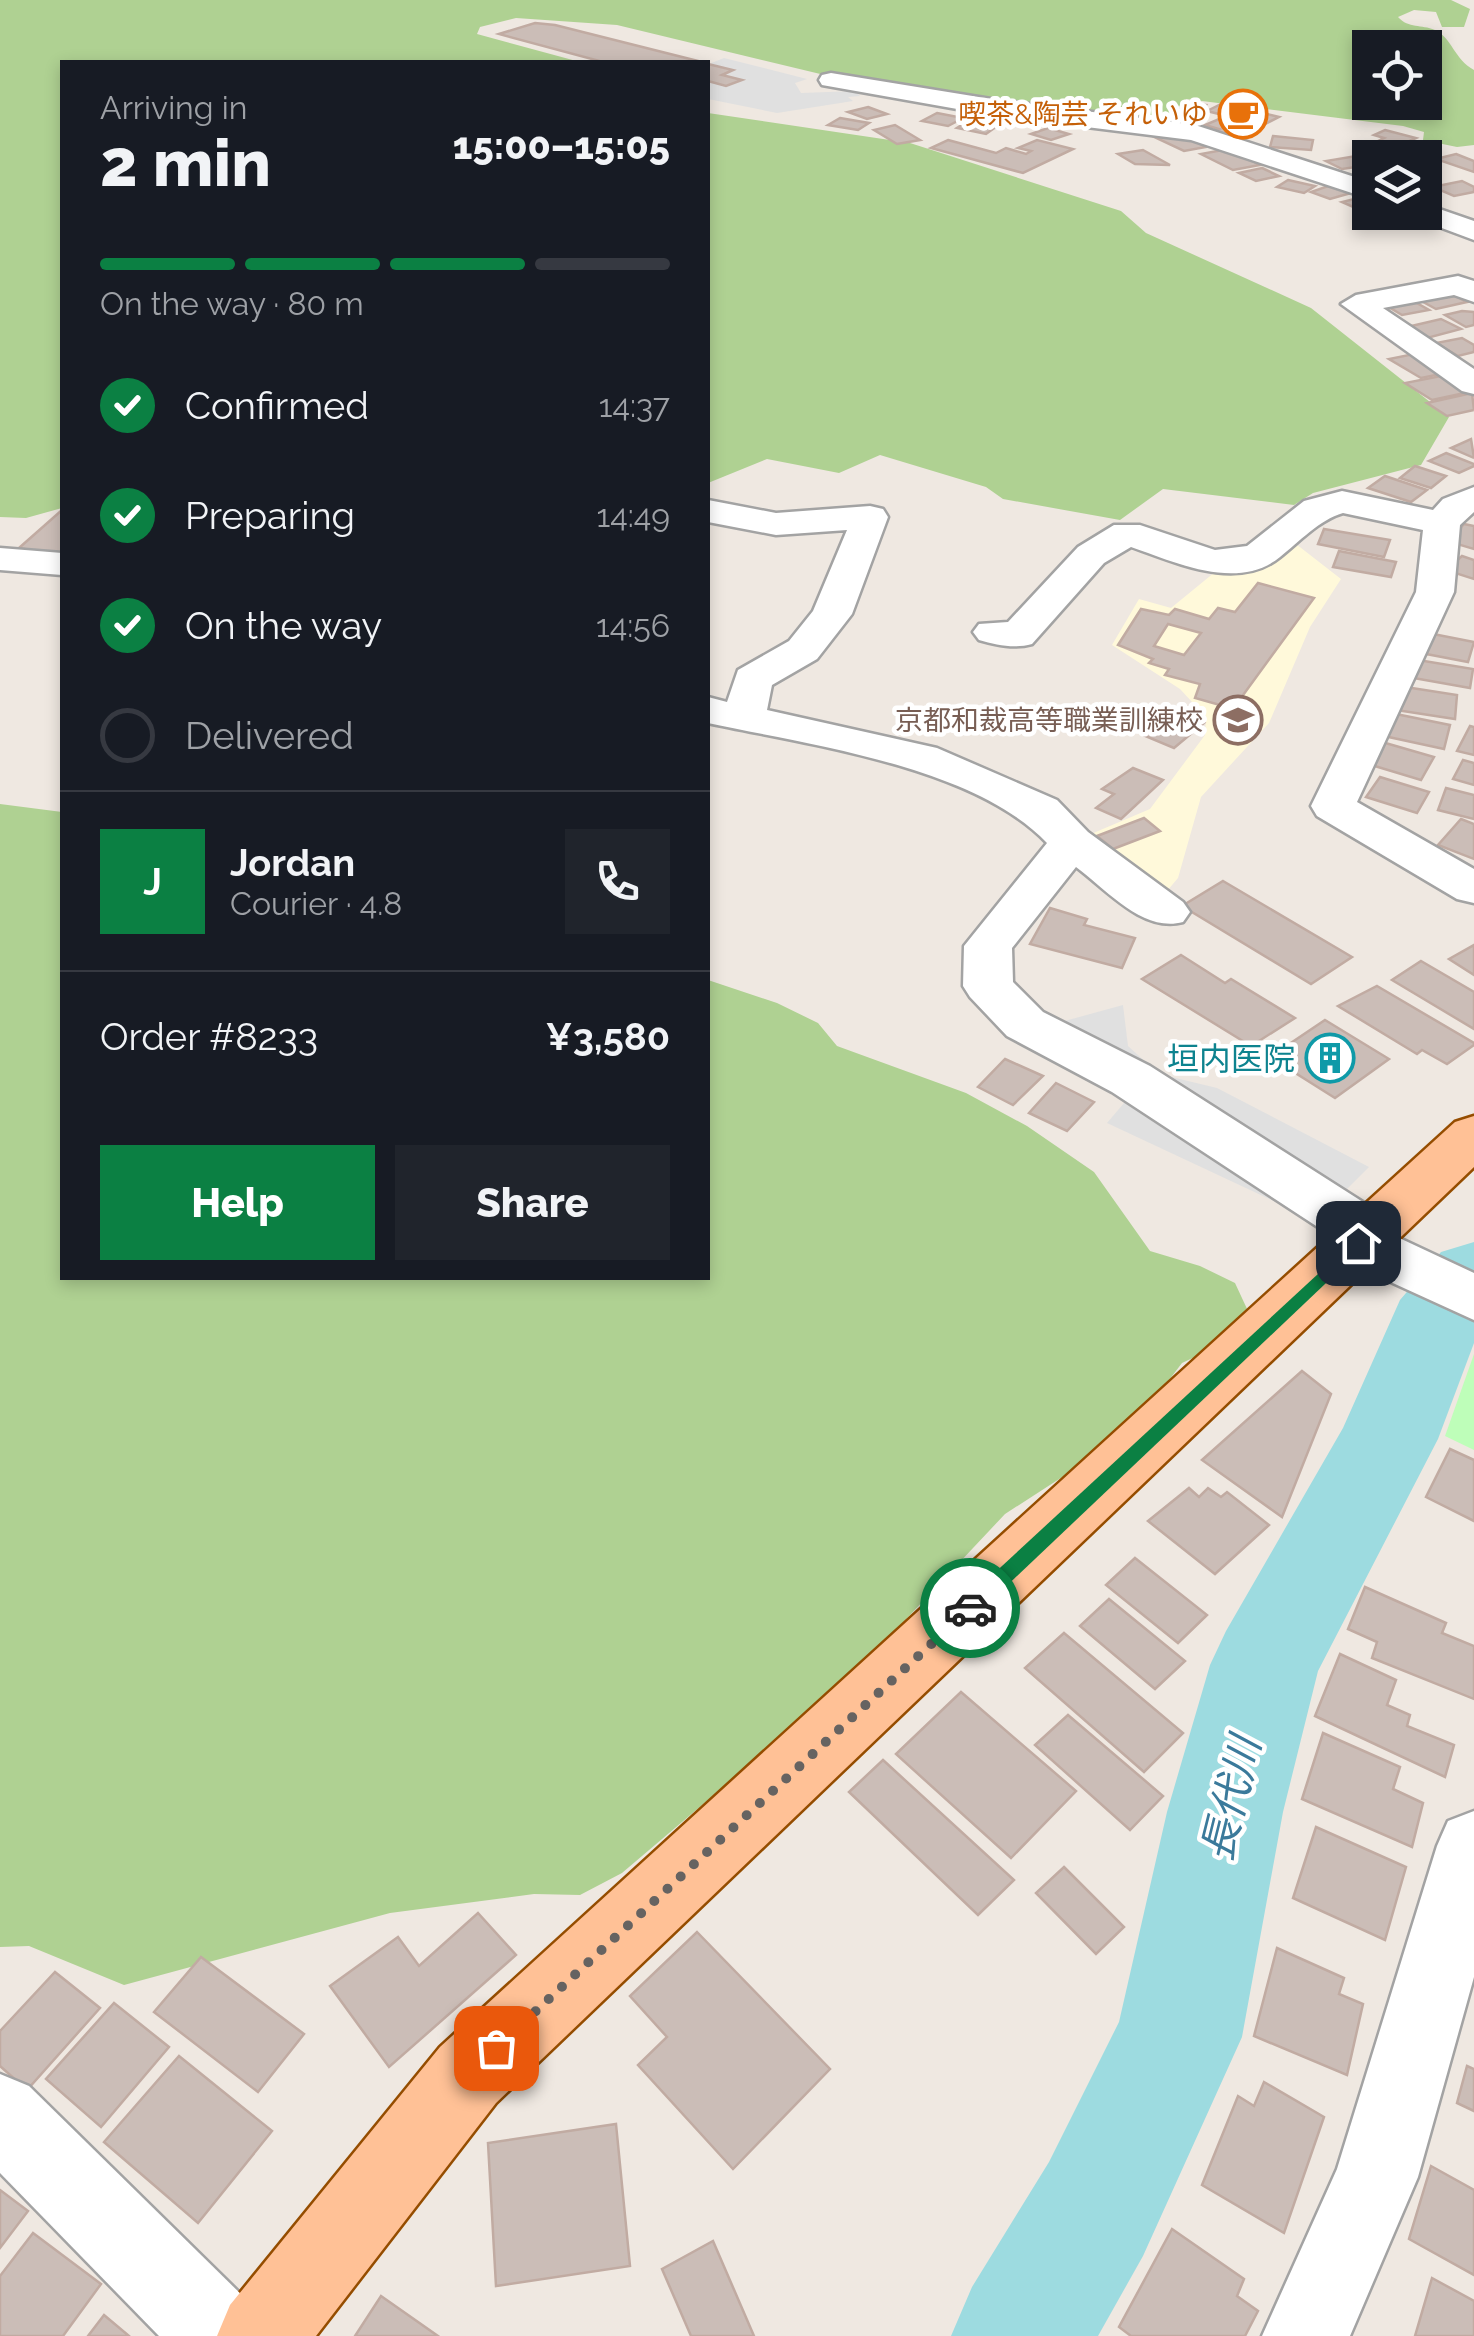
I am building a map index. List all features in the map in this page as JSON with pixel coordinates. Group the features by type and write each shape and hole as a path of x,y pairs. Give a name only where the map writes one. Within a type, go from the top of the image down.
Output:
{"main road":[{"path":"261,2336 468,2075 1379,1248 1474,1135"}],"street":[{"path":"798,88 841,82 1230,141 1352,185"},
{"path":"916,116 946,99"},
{"path":"1016,138 1058,114"},
{"path":"1442,219 1474,231"},
{"path":"1474,293 1458,284 1356,304 1474,384"},
{"path":"993,632 1018,636 1091,555 1127,534 1212,562 1258,556 1317,509 1342,502 1458,510 1454,596 1333,806 1474,889"},
{"path":"710,511 776,524 870,517 832,614 804,650 753,679 726,714 922,756 1041,810 1072,842 1166,912"},
{"path":"0,559 60,564"},
{"path":"1072,842 988,946 988,986 1025,1024 1132,1079 1379,1248 1474,1298"},
{"path":"1306,2336 1376,2177 1474,1846"},
{"path":"0,2115 221,2336"}],"shaded area":[{"path":"724,58 807,79 795,83 801,93 855,91 860,96 848,97 853,101 777,113 710,99 710,82 726,86 740,80 722,75 731,70 710,64"},
{"name":"京都和裁高等職業訓練校","path":"1296,544 1341,579 1310,627 1269,723 1201,797 1178,878 1167,891 1084,837 1150,809 1205,735 1206,717 1180,689 1112,645 1139,599 1171,608 1215,572 1264,564 1287,545"},
{"path":"1123,1005 1128,1046 1159,1074 1217,1088 1369,1167 1340,1196 1050,1025"},
{"path":"1130,1096 1308,1217 1107,1123"}],"green space":[{"path":"0,0 1451,0 1470,9 1464,27 1442,27 1436,12 1414,10 1398,17 1434,30 1352,30 1352,120 1186,99 1165,122 862,84 617,25 516,18 480,27 477,34 573,60 60,60 60,509 26,518 0,517"},
{"path":"1442,35 1474,70 1474,145 1457,147 1442,144 1442,140 1423,140 1424,132 1355,120 1442,120"},
{"path":"710,113 910,143 1121,211 1146,233 1311,308 1449,417 1421,465 1313,493 1294,505 1163,489 1120,520 1003,499 986,487 880,455 839,473 767,459 710,482"},
{"path":"0,804 60,812 60,1280 710,1280 710,981 777,1003 818,1023 837,1046 966,1093 1027,1126 1094,1172 1150,1251 1200,1266 1235,1283 1248,1311 1216,1347 1182,1363 1127,1435 1005,1514 848,1681 622,1873 580,1895 534,1894 390,1913 124,1985 29,1946 0,1947"},
{"path":"1474,1354 1474,1450 1445,1436"}],"building":[{"path":"535,23 555,25 694,60 596,60 499,34"},
{"path":"710,64 733,70 722,75 742,80 726,86 710,82"},
{"path":"1185,103 1206,105 1196,120 1174,117"},
{"name":"喫茶&陶芸 それいゆ","path":"1223,103 1279,117 1263,125 1207,111"},
{"path":"868,107 887,114 867,119 848,112"},
{"path":"937,113 963,118 948,126 922,121"},
{"path":"840,118 869,123 858,130 828,125"},
{"path":"971,119 1000,124 986,134 957,128"},
{"path":"1219,119 1246,127 1239,130 1245,131 1230,138 1210,132 1219,129 1205,125"},
{"path":"895,125 920,140 897,144 874,130"},
{"path":"1048,128 1069,134 1051,140 1031,134"},
{"path":"1385,130 1416,138 1380,140 1384,138 1374,135"},
{"path":"1174,131 1206,147 1184,151 1152,136"},
{"path":"1273,136 1313,140 1311,150 1270,147"},
{"path":"948,140 996,153 1006,148 1026,154 1031,151 1018,148 1037,140 1073,149 1023,173 931,148"},
{"path":"1228,149 1260,165 1233,170 1201,154"},
{"path":"1143,150 1170,165 1135,164 1118,154"},
{"path":"1456,154 1474,161 1474,172 1442,161 1442,158"},
{"path":"1352,157 1352,168 1342,169 1326,161"},
{"path":"1262,168 1279,176 1256,181 1239,173"},
{"path":"1288,180 1315,186 1304,193 1277,187"},
{"path":"1462,181 1474,187 1474,192 1454,196 1442,191 1442,185"},
{"path":"1331,185 1351,193 1330,199 1311,192"},
{"path":"1453,295 1467,302 1436,309 1412,296"},
{"path":"1408,298 1429,310 1402,315 1382,303"},
{"path":"1474,312 1474,325 1466,327 1445,315"},
{"path":"1441,319 1461,329 1427,338 1407,327"},
{"path":"1462,338 1474,345 1474,352 1458,356 1436,343"},
{"path":"1414,354 1446,373 1421,378 1389,359"},
{"path":"1446,375 1474,391 1432,400 1405,383"},
{"path":"1472,393 1474,410 1447,416 1427,403"},
{"path":"1471,439 1474,458 1451,448"},
{"path":"1446,453 1474,466 1459,473 1429,461"},
{"path":"1415,466 1446,476 1431,488 1400,478"},
{"path":"1385,476 1427,490 1411,502 1368,488"},
{"path":"60,512 60,555 19,548"},
{"path":"1464,524 1474,526 1474,549 1447,541"},
{"path":"1324,529 1390,540 1384,557 1318,544"},
{"path":"1339,551 1396,562 1391,577 1333,567"},
{"path":"1462,556 1474,560 1474,579 1446,570"},
{"path":"1258,583 1314,598 1238,702 1232,700 1227,707 1195,698 1200,684 1165,675 1169,669 1149,663 1153,659 1118,645 1141,609 1169,615 1175,609 1209,619 1218,608 1235,612","holes":["1168,624 1201,633 1184,655 1154,646"]},
{"path":"1428,633 1474,642 1468,662 1421,653"},
{"path":"1412,659 1473,669 1470,688 1408,677"},
{"path":"1399,686 1457,695 1455,719 1396,710"},
{"path":"1179,708 1200,716 1194,719 1204,723 1174,748 1145,736"},
{"path":"1391,713 1450,725 1444,749 1384,736"},
{"path":"1470,726 1474,727 1474,755 1457,751"},
{"path":"1382,742 1434,757 1421,780 1368,764"},
{"path":"1463,760 1474,763 1474,785 1453,779"},
{"path":"1133,768 1163,780 1121,819 1096,808 1114,794 1102,789"},
{"path":"1380,777 1429,792 1417,813 1366,797"},
{"path":"1446,788 1474,795 1474,819 1438,810"},
{"path":"1144,818 1160,831 1113,849 1097,836"},
{"path":"1461,819 1474,824 1474,859 1438,845"},
{"path":"1223,881 1352,957 1311,984 1182,906"},
{"path":"1050,908 1087,919 1084,925 1135,938 1122,968 1030,944"},
{"path":"1474,945 1474,975 1449,959"},
{"path":"1181,955 1225,983 1231,979 1295,1018 1251,1046 1142,979"},
{"path":"1421,961 1474,992 1474,1029 1392,980"},
{"path":"1377,986 1474,1045 1447,1064 1422,1050 1417,1054 1338,1006"},
{"name":"垣内医院","path":"1325,1020 1389,1059 1335,1098 1270,1057"},
{"path":"1005,1059 1043,1076 1013,1105 978,1087"},
{"path":"1056,1083 1094,1102 1067,1131 1029,1113"},
{"path":"1302,1371 1331,1394 1282,1517 1202,1460"},
{"path":"1450,1449 1474,1460 1474,1521 1426,1497"},
{"path":"1189,1488 1199,1497 1208,1488 1221,1497 1227,1492 1269,1525 1215,1574 1148,1521"},
{"path":"1135,1558 1207,1615 1178,1643 1106,1585"},
{"path":"1365,1587 1446,1623 1442,1633 1474,1646 1474,1699 1372,1658 1377,1642 1348,1629"},
{"path":"1109,1599 1185,1661 1155,1689 1080,1626"},
{"path":"1064,1633 1183,1733 1144,1772 1025,1668"},
{"path":"1340,1654 1396,1680 1387,1705 1410,1715 1407,1726 1454,1745 1445,1777 1315,1716"},
{"path":"961,1692 1076,1791 1011,1858 896,1754"},
{"path":"1068,1715 1163,1796 1130,1830 1035,1745"},
{"path":"1323,1733 1400,1767 1393,1789 1423,1803 1412,1847 1302,1799"},
{"path":"883,1760 1014,1880 978,1915 849,1792"},
{"path":"1316,1827 1406,1867 1385,1940 1293,1898"},
{"path":"1064,1867 1124,1927 1096,1954 1036,1893"},
{"path":"478,1913 516,1955 389,2067 330,1986 398,1937 419,1966"},
{"path":"697,1932 830,2069 733,2169 638,2065 667,2037 630,1996"},
{"path":"1277,1948 1344,1978 1339,1994 1363,2004 1347,2075 1254,2036"},
{"path":"201,1957 304,2034 258,2092 154,2012"},
{"path":"55,1972 100,2008 27,2090 0,2066 0,2031"},
{"path":"114,2003 169,2047 101,2127 46,2079"},
{"path":"179,2056 272,2131 198,2223 104,2142"},
{"path":"1467,2066 1474,2069 1474,2111 1457,2103"},
{"path":"1264,2082 1324,2117 1284,2233 1202,2185 1238,2096 1254,2106"},
{"path":"616,2124 630,2266 496,2286 488,2143"},
{"path":"1431,2166 1474,2190 1474,2275 1409,2239"},
{"path":"0,2190 28,2211 0,2248"},
{"path":"1172,2229 1244,2279 1237,2296 1258,2311 1245,2336 1131,2336 1119,2327"},
{"path":"33,2233 101,2284 63,2336 0,2336 0,2276"},
{"path":"713,2241 754,2336 691,2336 662,2269"},
{"path":"1432,2278 1474,2301 1474,2336 1415,2336"},
{"path":"381,2296 438,2336 355,2336"},
{"path":"104,2315 129,2336 88,2336"}],"waterway":[{"name":"長代川","path":"1021,2336 1096,2209 1179,2037 1225,1812 1265,1665 1388,1439 1433,1326 1474,1276"}],"way so far":[{"path":"496,2048 970,1608"}],"place":[{"name":"喫茶&陶芸 それいゆ","path":"1243,114"},
{"name":"京都和裁高等職業訓練校","path":"1238,720"},
{"name":"垣内医院","path":"1330,1058"}],"route":[{"path":"970,1608 1358,1243"}]}
